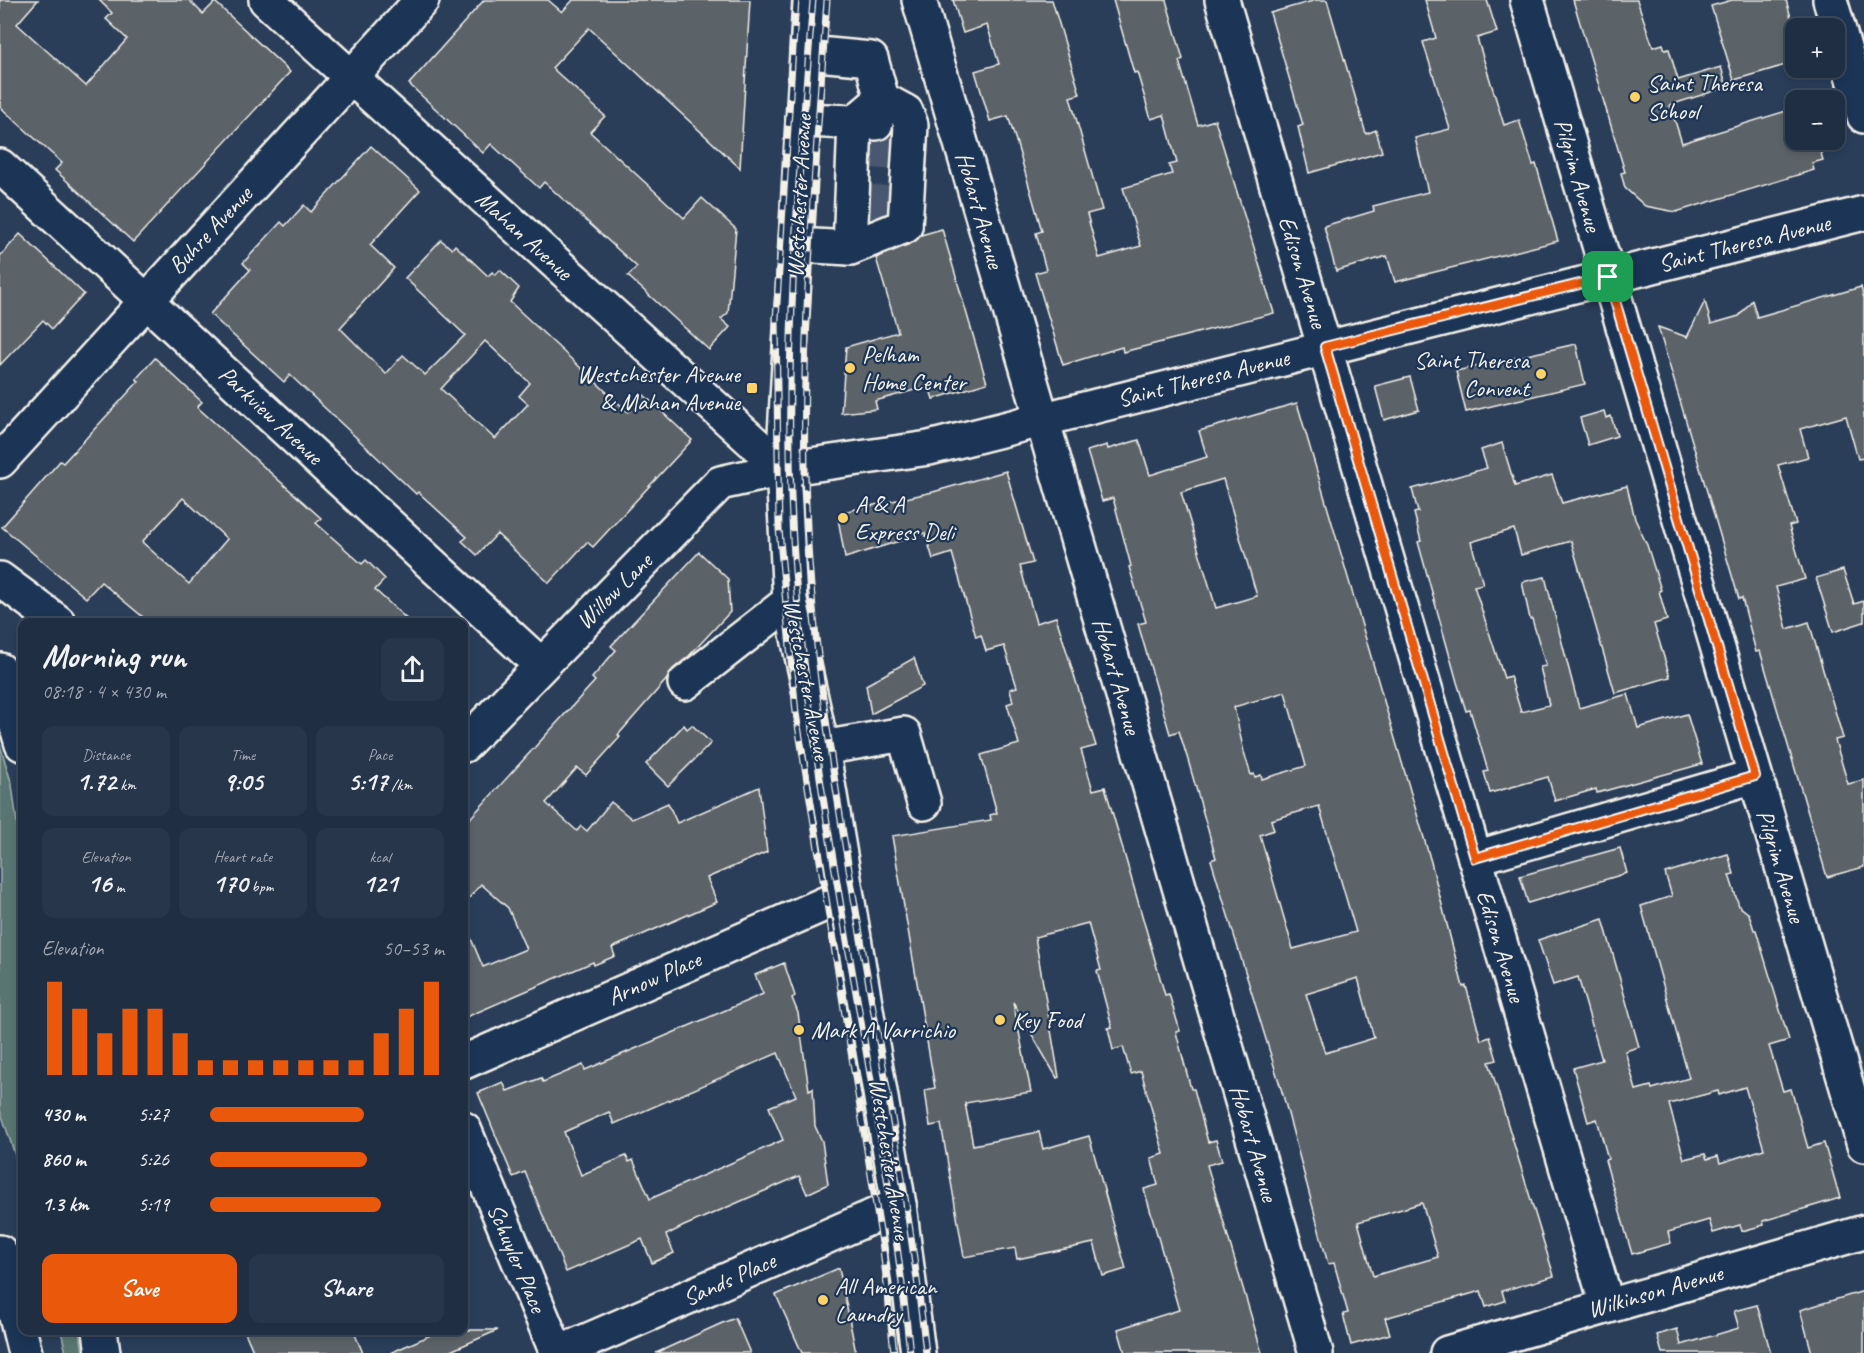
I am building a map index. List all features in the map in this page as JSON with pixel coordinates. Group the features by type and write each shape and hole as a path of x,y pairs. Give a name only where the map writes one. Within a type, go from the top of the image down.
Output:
{"main road":[{"name":"Mahan Avenue","path":"266,0 783,468"},
{"name":"Buhre Avenue","path":"0,461 422,0"},
{"name":"Westchester Avenue","path":"810,0 783,468 790,601 822,748 898,1205 918,1353"},
{"name":"Hobart Avenue","path":"918,0 1316,1353"},
{"name":"Edison Avenue","path":"1222,0 1607,1305"},
{"name":"Pilgrim Avenue","path":"1527,0 1864,1145"},
{"path":"1830,0 1864,116"},
{"path":"796,245 855,220 902,215 871,59 807,53"},
{"path":"803,120 885,134"},
{"path":"855,220 885,134"},
{"name":"Parkview Avenue","path":"0,166 541,665"},
{"name":"Saint Theresa Avenue","path":"783,468 929,448 1864,213"},
{"name":"Willow Lane","path":"468,741 720,483 783,468"},
{"path":"0,579 53,618"},
{"path":"686,683 790,601"},
{"path":"0,670 18,731"},
{"path":"822,748 904,734 924,803"},
{"path":"1475,858 1755,776"},
{"name":"Arnow Place","path":"468,1060 845,895"},
{"name":"Schuyler Place","path":"468,1139 558,1353"},
{"name":"Sands Place","path":"558,1353 898,1205"},
{"name":"Wilkinson Avenue","path":"1447,1353 1864,1232"},
{"path":"0,1252 18,1325"},
{"path":"21,1335 25,1353"},
{"path":"101,1335 103,1353"}],"green space":[{"path":"0,745 12,785 18,830 18,1164 0,1110"},
{"path":"62,1335 81,1335 83,1353 66,1353"}],"building":[{"path":"0,0 38,0 17,24 86,86 127,39 106,19 112,13 99,0 189,0 203,14 215,2 290,72 133,242 55,170 62,163 0,107"},
{"path":"484,0 548,0 562,12 573,0 750,0 740,168 589,28 552,68 605,116 590,132 684,218 702,198 736,229 728,313 721,319 730,327 709,350 628,276 637,267 544,182 539,188 491,144 483,153 409,84"},
{"path":"953,0 1052,0 1080,94 1070,97 1102,210 1087,214 1099,258 1141,246 1123,188 1172,174 1169,165 1177,163 1164,115 1151,119 1137,72 1134,73 1113,0 1166,0 1183,59 1179,61 1198,125 1215,120 1274,313 1123,352 1122,347 1063,365 1035,273 1046,270 1036,233 1042,231 1016,141 1008,116 990,121 975,71 999,64 987,25 963,33"},
{"path":"1316,0 1327,0 1366,134 1376,130 1382,152 1309,173 1298,127 1303,125 1270,13"},
{"path":"1425,0 1487,0 1497,32 1477,38 1504,125 1519,120 1533,165 1536,164 1558,241 1395,282 1387,256 1336,271 1324,226 1374,211 1373,206 1428,192 1415,138 1450,129 1423,42 1436,38"},
{"name":"Saint Theresa School","path":"1573,0 1637,0 1653,47 1663,44 1665,50 1669,49 1678,80 1721,67 1727,87 1670,105 1682,143 1785,111 1785,150 1820,150 1823,160 1812,163 1814,170 1676,212 1645,206 1625,188 1621,173 1625,172"},
{"path":"1732,0 1786,0 1791,18 1785,18 1785,65 1734,80 1711,6"},
{"path":"371,146 420,190 370,245 394,268 340,328 386,374 403,355 425,375 465,335 405,278 441,240 452,249 455,245 488,276 492,272 495,275 500,270 519,288 510,302 628,412 644,395 692,440 593,547 587,542 549,583 497,534 477,555 462,541 467,537 418,492 416,494 290,375 284,382 210,314 250,270 243,263 281,222 285,226 304,205 311,212","holes":["485,341 530,383 519,396 528,404 495,439 441,389"]},
{"path":"942,229 987,383 933,399 929,386 875,401 877,409 841,413 846,347 898,332 876,258 912,243 921,235"},
{"path":"20,234 84,294 52,329 43,320 0,365 0,256"},
{"path":"1861,287 1864,298 1864,458 1858,459 1846,416 1800,429 1808,457 1778,465 1796,524 1789,526 1805,579 1776,587 1787,629 1809,622 1843,738 1835,740 1848,784 1864,780 1864,867 1827,877 1760,651 1756,652 1742,598 1739,599 1658,327 1687,337 1705,301 1711,324 1739,316 1752,300 1757,317"},
{"path":"1576,344 1585,384 1466,412 1456,371"},
{"path":"155,358 202,402 197,407 321,518 316,523 362,564 366,560 385,579 375,590 406,618 144,618 101,582 86,598 2,527 60,461 63,463 139,381 136,379","holes":["183,498 227,539 189,584 142,542"]},
{"path":"1410,377 1419,410 1384,420 1375,386"},
{"path":"1297,403 1431,862 1463,987 1466,986 1481,1040 1490,1037 1497,1060 1489,1062 1554,1276 1502,1291 1505,1301 1486,1307 1481,1291 1385,1318 1390,1334 1351,1345 1343,1314 1348,1313 1334,1263 1328,1264 1283,1095 1211,860 1216,858 1188,760 1179,731 1170,734 1138,624 1146,622 1129,567 1131,566 1113,498 1102,501 1087,451 1107,445 1108,449 1139,440 1150,475 1207,457 1199,431","holes":["1223,479 1257,596 1216,608 1181,492","1285,692 1306,766 1262,779 1261,775 1255,777 1254,774 1251,775 1234,707","1319,806 1356,932 1293,949 1260,835 1274,830 1271,820","1358,978 1374,1038 1325,1053 1306,994","1422,1203 1438,1257 1373,1276 1358,1222"]},
{"path":"1604,411 1606,418 1611,416 1617,436 1588,445 1580,418"},
{"path":"1502,443 1515,486 1552,475 1562,503 1627,486 1635,519 1647,545 1661,590 1659,591 1667,620 1654,624 1670,677 1615,693 1571,541 1521,555 1514,529 1471,542 1483,584 1474,586 1504,678 1510,676 1521,712 1549,705 1540,667 1546,666 1532,619 1530,619 1522,582 1545,577 1579,708 1628,694 1638,728 1687,714 1702,764 1597,793 1596,789 1555,801 1548,777 1490,793 1484,772 1488,771 1470,710 1466,711 1457,682 1418,542 1421,541 1414,513 1418,512 1412,489 1487,468 1481,450"},
{"path":"1006,471 1033,563 1020,566 1036,623 1056,617 1096,746 1081,750 1093,790 1105,787 1165,995 1169,994 1180,1031 1176,1032 1191,1089 1194,1089 1208,1142 1216,1140 1222,1161 1207,1165 1262,1353 1125,1353 1118,1329 1179,1310 1144,1189 1158,1185 1151,1158 1164,1154 1141,1071 1131,1074 1123,1047 1113,1050 1108,1028 1112,1027 1097,971 1101,970 1088,923 1035,937 1059,1077 1057,1078 1013,1002 1031,1092 965,1103 973,1145 1039,1132 1043,1149 1089,1136 1126,1269 1103,1276 1094,1243 1017,1259 1015,1248 964,1257 941,1124 930,1126 925,1090 935,1088 892,836 991,820 990,815 997,813 981,755 1019,744 1007,704 1013,702 1010,689 1017,687 1004,646 986,651 981,635 976,637 952,553 933,559 925,533 845,558 838,518 843,512 933,492"},
{"path":"699,552 728,579 730,612 689,656 673,669 618,735 620,737 586,775 577,768 546,803 577,831 581,826 587,831 611,802 632,819 668,803 677,823 759,787 767,852 707,878 717,902 612,948 615,956 594,965 593,962 468,1016 468,931 483,967 526,949 508,908 481,884 468,899 468,821 595,681 592,678 616,650 611,646"},
{"path":"1843,570 1854,604 1864,601 1864,622 1833,632 1816,578"},
{"path":"914,658 923,686 871,714 866,685"},
{"path":"684,725 687,729 692,725 711,743 668,786 646,764"},
{"path":"1620,848 1627,873 1528,903 1520,876"},
{"path":"1728,854 1734,874 1729,875 1739,906 1749,914 1754,930 1756,930 1789,1040 1769,1046 1783,1091 1791,1089 1808,1148 1824,1143 1840,1198 1763,1221 1764,1225 1742,1231 1740,1225 1713,1233 1709,1220 1668,1232 1671,1243 1632,1254 1605,1160 1608,1159 1597,1119 1588,1122 1573,1068 1602,1060 1578,977 1553,985 1538,940 1603,919 1639,1047 1625,1051 1636,1090 1651,1086 1652,1089 1689,1078 1641,906 1672,896 1665,873","holes":["1745,1087 1764,1149 1720,1163 1718,1156 1707,1159 1705,1154 1684,1159 1669,1104 1718,1091 1719,1095"]},
{"path":"784,963 795,996 792,998 798,1013 809,1090 813,1088 815,1126 822,1141 828,1184 807,1194 799,1176 684,1226 666,1235 674,1253 652,1263 642,1239 566,1272 525,1172 513,1177 478,1093 503,1082 507,1091 541,1078 543,1082 583,1065 585,1070 670,1034 763,994 755,975","holes":["778,1053 796,1096 769,1107 783,1140 650,1199 633,1160 629,1162 626,1156 581,1175 564,1132 609,1112 614,1124"]},
{"path":"839,1268 856,1353 802,1353 776,1295"},
{"path":"1864,1291 1864,1353 1812,1353 1800,1310"},
{"path":"1757,1305 1771,1353 1662,1353 1657,1335 1677,1329 1681,1345 1739,1328 1734,1311"},
{"path":"735,1318 750,1353 656,1353 720,1324"},
{"path":"468,1330 498,1330 446,1353 390,1353 431,1335 468,1335"},
{"path":"246,1335 355,1335 363,1353 254,1353"}],"tunnel":[{"path":"867,151 902,154"},
{"path":"864,201 899,203"}],"railway":[{"path":"796,0 776,319 779,529 796,713 883,1249 894,1353"},
{"path":"813,0 795,238 792,318 790,477 794,556 812,726 886,1173 910,1353"},
{"path":"827,0 808,280 804,420 809,561 832,760 898,1155 926,1353"}],"place":[{"name":"Saint Theresa School","path":"1635,97"},
{"name":"Pelham Home Center","path":"850,368"},
{"name":"Saint Theresa Convent","path":"1541,374"},
{"name":"Westchester Avenue & Mahan Avenue","path":"752,388"},
{"name":"A & A Express Deli","path":"843,518"},
{"name":"Key Food","path":"1000,1020"},
{"name":"Mark A Varrichio","path":"799,1030"},
{"name":"All American Laundry","path":"823,1300"}],"route":[{"path":"1608,277 1755,776 1475,858 1325,347 1608,277"}]}
